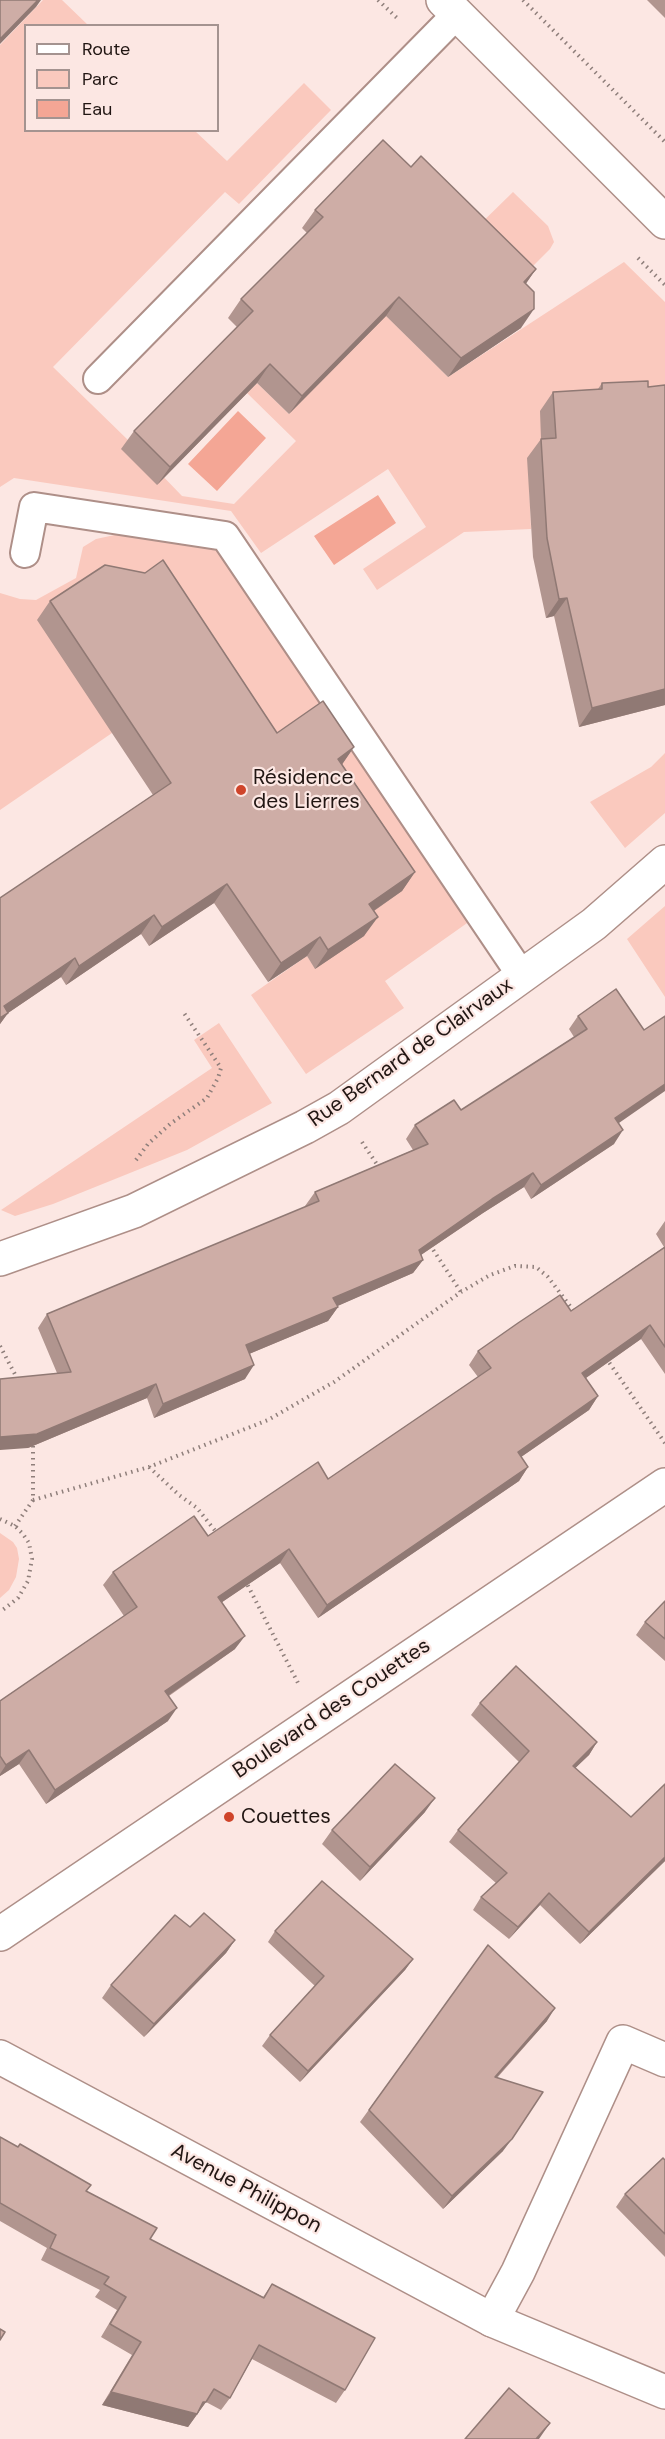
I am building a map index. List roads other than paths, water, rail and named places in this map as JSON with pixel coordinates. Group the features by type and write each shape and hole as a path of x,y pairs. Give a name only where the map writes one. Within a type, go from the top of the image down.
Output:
{"street":[{"path":"450,7 665,222"},
{"name":"Rue Bernard de Clairvaux","path":"0,1259 134,1211 339,1108 594,924 665,861"},
{"name":"Boulevard des Couettes","path":"0,1934 665,1485"},
{"path":"492,2320 518,2272 623,2042 665,2060"},
{"name":"Avenue Philippon","path":"0,2057 492,2320 665,2392"}],"lane":[{"path":"98,379 450,7"},
{"path":"25,553 34,507 225,536 522,976"}],"water":[{"path":"238,411 266,438 217,491 188,464"},
{"path":"378,495 396,523 334,565 314,536"}],"place":[{"name":"Résidence des Lierres","path":"241,790"},
{"name":"Couettes","path":"229,1817"}]}
